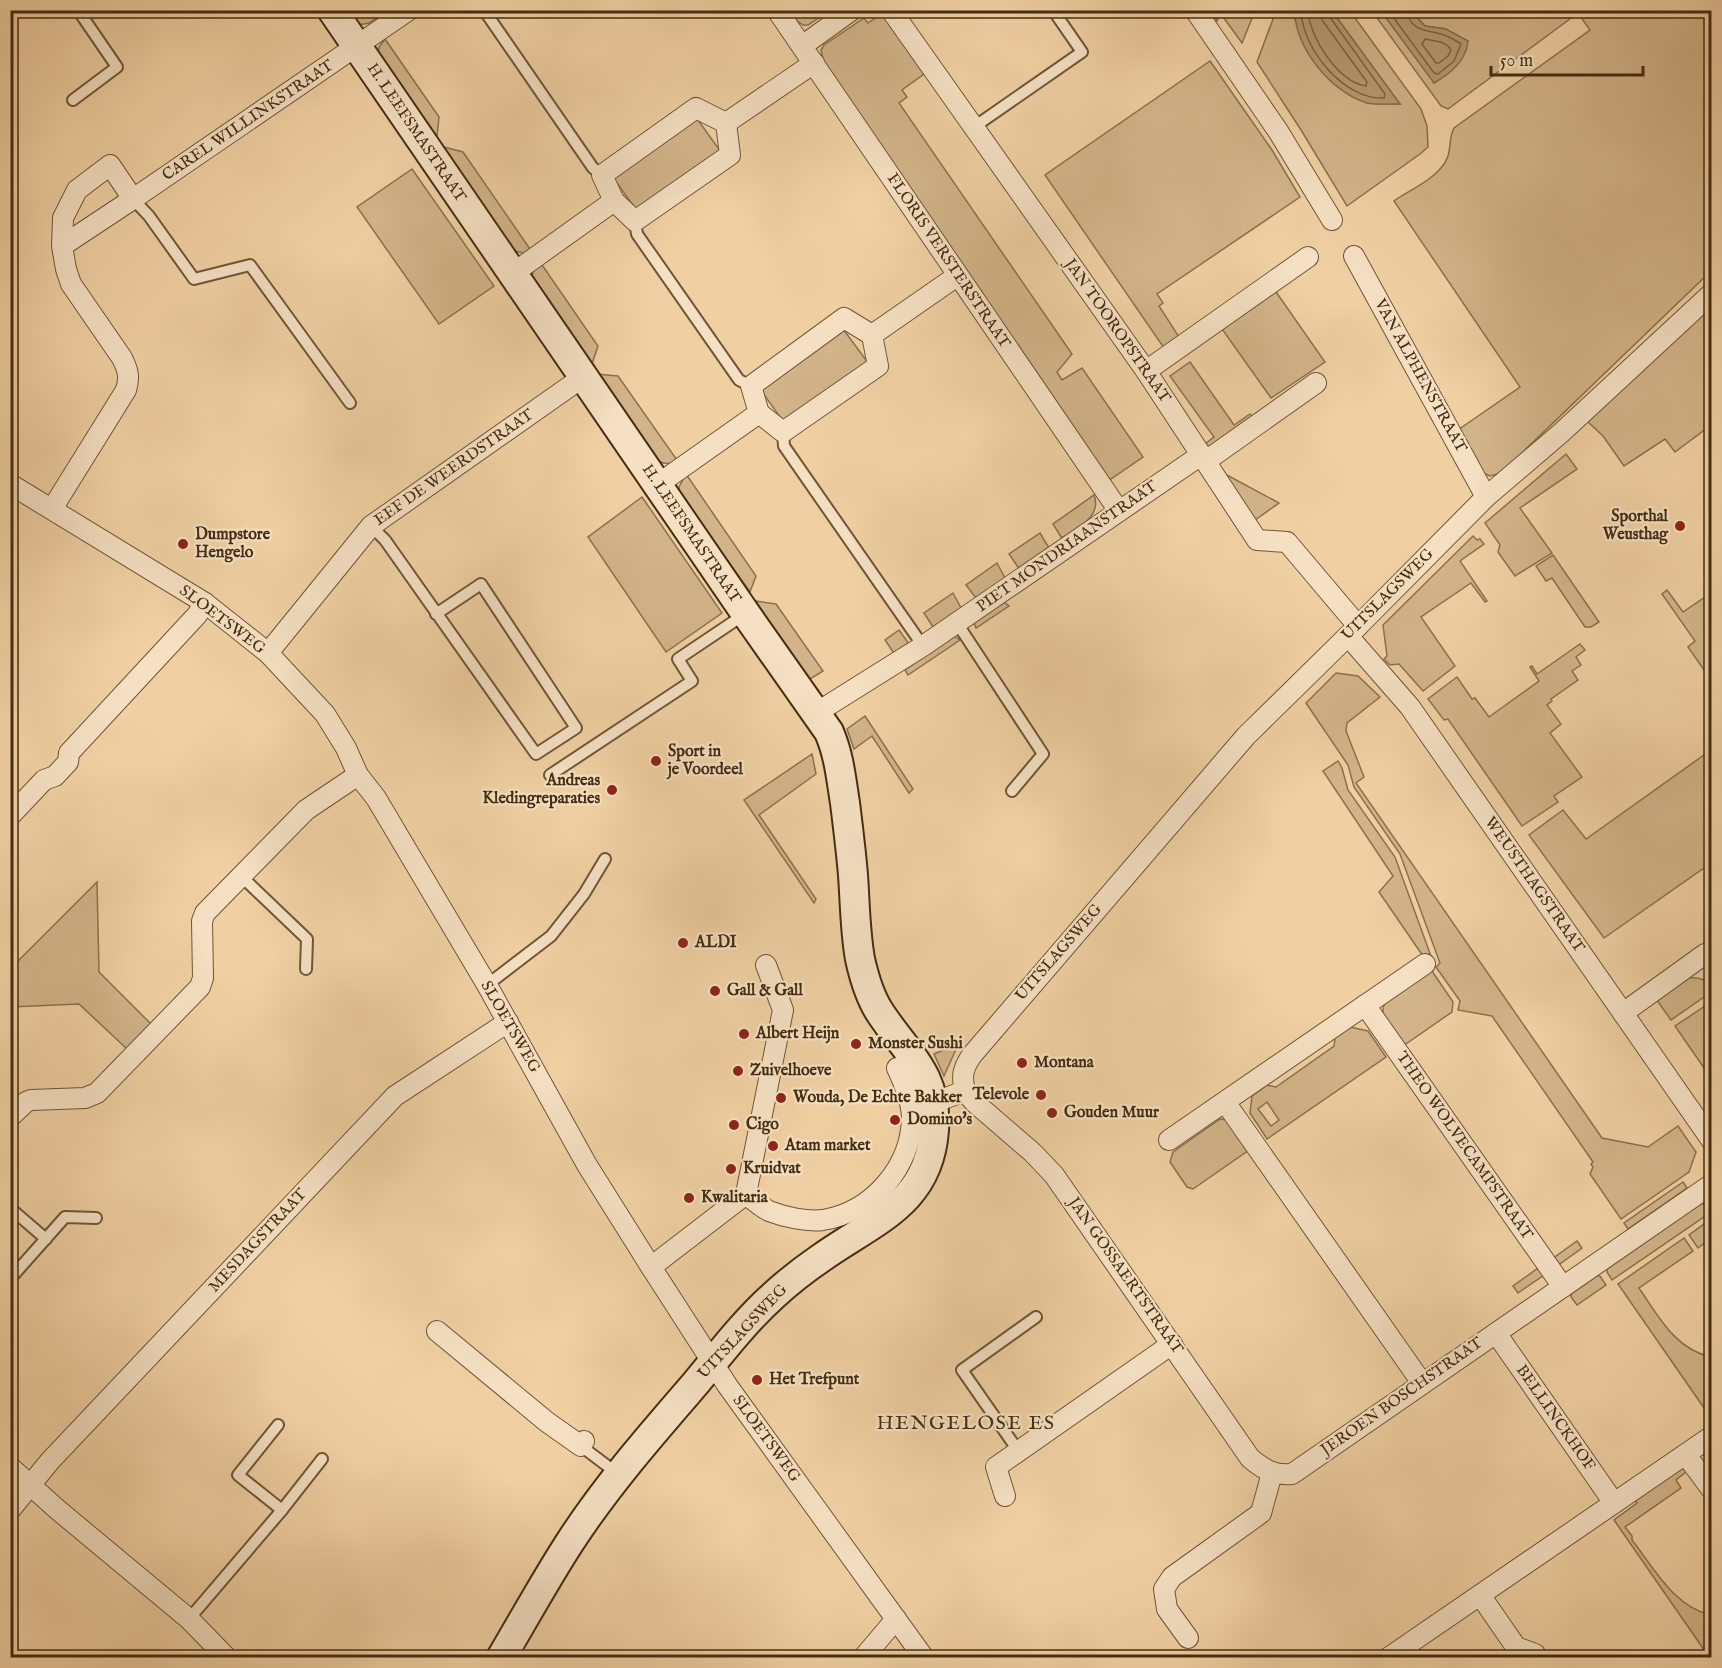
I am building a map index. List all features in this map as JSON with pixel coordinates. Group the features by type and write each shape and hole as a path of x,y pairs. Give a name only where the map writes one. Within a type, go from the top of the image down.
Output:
{"street":[{"name":"H. LEEFSMASTRAAT","path":"332,10 829,732 839,759 850,849 856,930 867,985 878,1009 914,1056 926,1079 932,1103"},
{"path":"357,47 409,10"},
{"name":"FLORIS VERSTERSTRAAT","path":"777,10 1119,511"},
{"path":"802,46 852,10"},
{"name":"JAN TOOROPSTRAAT","path":"891,10 1146,371 1257,540 1287,542 1353,631"},
{"path":"1195,10 1278,131 1332,220"},
{"name":"CAREL WILLINKSTRAAT","path":"62,246 357,47"},
{"path":"726,123 814,63"},
{"path":"696,108 726,123 730,155 635,221 614,201 602,175 696,108"},
{"path":"52,509 126,390 129,380 129,371 122,358 71,284 62,246 63,218 77,190 110,165 136,197"},
{"path":"512,274 614,201"},
{"name":"VAN ALPHENSTRAAT","path":"1354,256 1486,497"},
{"path":"1146,371 1308,257"},
{"path":"872,335 957,276"},
{"name":"UITSLAGSWEG","path":"964,1091 962,1079 964,1066 972,1055 1246,735 1486,497 1569,426 1712,293"},
{"path":"844,318 872,335 878,366 783,432 759,413 751,386 844,318"},
{"name":"EEF DE WEERDSTRAAT","path":"268,653 371,526 583,377"},
{"name":"PIET MONDRIAANSTRAAT","path":"816,713 923,646 1201,455 1210,458 1316,383"},
{"path":"657,485 759,413"},
{"name":"SLOETSWEG","path":"10,484 229,620 268,653 325,714 346,748 358,775 376,798 487,985 587,1165 651,1267 713,1362 924,1658"},
{"path":"10,816 44,780 55,776 68,762 69,753 197,615 205,603"},
{"name":"WEUSTHAGSTRAAT","path":"1353,631 1410,707 1712,1141"},
{"path":"10,1117 31,1100 86,1098 98,1093 200,987 203,978 202,921 205,913 306,810 358,775"},
{"path":"1623,1013 1709,956"},
{"path":"1169,1140 1425,964"},
{"path":"651,1267 746,1203 783,1010 766,965"},
{"name":"THEO WOLVECAMPSTRAAT","path":"1365,1005 1563,1287"},
{"name":"MESDAGSTRAAT","path":"10,1510 29,1484 395,1096 508,1022"},
{"path":"746,1203 795,1218 820,1220 841,1216 875,1195 890,1181 902,1161 910,1139 912,1115 909,1097 897,1068"},
{"path":"932,1103 964,1091"},
{"name":"JAN GOSSAERTSTRAAT","path":"964,1091 1032,1152 1054,1175 1250,1458 1272,1473"},
{"path":"1225,1102 1422,1383"},
{"name":"UITSLAGSWEG","path":"501,1658 570,1542 618,1474 713,1362 773,1296 821,1258 885,1217 915,1187 932,1148 934,1126 932,1103"},
{"name":"JEROEN BOSCHSTRAAT","path":"1272,1473 1292,1474 1712,1184"},
{"path":"437,1331 536,1414 583,1444"},
{"name":"BELLINCKHOF","path":"1496,1333 1614,1503"},
{"path":"1005,1496 996,1467 1172,1344"},
{"path":"1391,1655 1712,1436"},
{"path":"1686,1455 1712,1490"},
{"path":"10,1467 189,1618 226,1658"},
{"path":"1188,1638 1167,1609 1164,1589 1172,1577 1261,1513 1272,1473"},
{"path":"1480,1595 1516,1647 1535,1654 1537,1658"},
{"path":"863,1658 896,1619"}],"lane":[{"path":"73,100 117,67 78,10"},
{"path":"484,10 593,168 602,175"},
{"path":"974,127 1082,52 1053,10"},
{"path":"136,197 194,279 250,265 350,404"},
{"path":"635,221 637,234 739,380 751,386"},
{"path":"783,432 784,446 923,646"},
{"path":"371,526 385,540 436,614 536,754 576,728 481,584 436,614"},
{"path":"550,776 692,681 678,659 746,614"},
{"path":"957,623 1042,754 1012,791"},
{"path":"487,985 551,936 584,894 605,860"},
{"path":"240,875 307,939 306,969"},
{"path":"10,1208 46,1239"},
{"path":"10,1279 65,1217 96,1218"},
{"path":"1018,1452 962,1370 1036,1317"},
{"path":"278,1425 238,1475 282,1510"},
{"path":"583,1444 618,1474"},
{"path":"189,1618 282,1510 322,1459"}],"shaded area":[{"path":"1500,10 1711,11 1711,271 1501,473 1490,476 1483,473 1458,430 1520,387 1394,201 1425,182 1439,170 1448,156 1454,128 1590,30 1578,13 1448,109 1441,106 1372,11 1381,11 1434,82 1446,29 1425,26 1411,11 1483,11 1490,16 1498,16"},
{"path":"344,11 388,11 369,23 354,26"},
{"path":"783,11 829,11 808,25 803,25"},
{"path":"1210,11 1255,11 1242,43 1221,14 1217,21"},
{"path":"1276,11 1295,11 1295,20 1349,95 1367,103 1400,104 1332,11 1350,11 1421,109 1427,126 1428,147 1347,206 1257,62"},
{"path":"882,13 924,74 902,90 907,97 899,103 1072,354 1057,372 1062,380 1082,368 1143,457 1108,481 819,63 823,59 821,50 824,45 864,18 868,23"},
{"path":"385,39 439,117 437,137 434,138 378,55 379,47"},
{"path":"1210,61 1272,150 1300,197 1157,294 1163,303 1159,306 1179,337 1164,348 1045,175"},
{"path":"695,116 721,152 637,211 612,176"},
{"path":"440,146 463,152 530,249 524,253 514,251"},
{"path":"412,169 494,286 439,324 357,207"},
{"path":"540,262 598,346 591,367 532,276 535,266"},
{"path":"1274,289 1325,362 1271,398 1222,329"},
{"path":"1711,301 1711,425 1675,452 1665,439 1624,466 1603,436 1587,421"},
{"path":"843,329 869,364 785,424 760,389"},
{"path":"1190,362 1234,425 1250,414 1254,419 1209,450 1205,444 1214,437 1170,376"},
{"path":"596,374 618,376 677,460 667,464 658,461"},
{"path":"1566,454 1577,469 1520,508 1552,553 1515,576 1498,552 1500,545 1485,523"},
{"path":"686,474 756,576 750,592 680,494 679,487"},
{"path":"1225,474 1279,503 1255,520"},
{"path":"1094,495 1096,502 1092,515 1077,529 1061,537 1053,524"},
{"path":"642,497 722,613 666,652 588,537"},
{"path":"1040,533 1049,548 1021,568 1018,567 1009,554"},
{"path":"1473,536 1484,544 1460,561 1487,601 1485,602 1471,583 1421,617 1455,666 1423,691 1399,664 1390,665 1384,659 1387,656 1383,625"},
{"path":"1553,555 1599,622 1591,627 1585,627 1552,578 1546,581 1536,566"},
{"path":"997,563 1005,578 976,598 966,585"},
{"path":"1667,590 1683,612 1711,593 1711,680 1688,647 1695,641 1662,594"},
{"path":"953,593 961,608 933,627 924,613"},
{"path":"756,601 776,604 823,671 807,681"},
{"path":"1004,602 1009,606 976,628 974,623"},
{"path":"899,630 909,644 895,655 885,640"},
{"path":"954,636 960,640 908,675 905,670"},
{"path":"1580,644 1585,650 1576,657 1581,665 1572,671 1578,680 1551,699 1552,701 1547,705 1561,724 1550,733 1582,777 1554,796 1558,802 1522,826 1448,719 1444,720 1428,699 1457,677 1472,699 1475,698 1489,717 1539,681 1530,667 1532,666 1537,674"},
{"path":"1336,673 1358,676 1380,697 1347,723 1346,731 1364,777 1356,783 1602,1138 1648,1147 1678,1126 1696,1152 1689,1172 1621,1219 1590,1174 1593,1162 1492,1016 1458,1010 1460,1001 1436,967 1440,963 1400,854 1354,787 1348,765 1306,703"},
{"path":"865,716 913,789 909,793 872,736 854,749 847,729"},
{"path":"1711,750 1711,863 1604,938 1529,835 1563,810 1586,839"},
{"path":"812,754 816,774 759,815 816,899 814,903 744,800"},
{"path":"1338,761 1348,790 1395,857 1432,959 1423,956 1379,892 1393,876 1323,771"},
{"path":"97,882 99,972 151,1024 127,1049 79,1004 11,1007 10,969"},
{"path":"1432,971 1453,1002 1452,1012 1403,1046 1385,1019 1383,1008 1385,1003"},
{"path":"1688,978 1706,981 1711,985 1711,992 1671,1020 1656,999"},
{"path":"1705,1006 1711,1016 1711,1078 1675,1026"},
{"path":"1350,1027 1368,1031 1386,1057 1267,1139 1250,1113 1252,1096 1267,1085 1276,1087 1334,1046 1335,1038","holes":["1267,1102 1279,1120 1271,1126 1258,1109"]},
{"path":"955,1045 957,1047 944,1076 934,1054"},
{"path":"1220,1119 1229,1120 1249,1150 1193,1189 1187,1187 1170,1162 1173,1152"},
{"path":"1683,1182 1687,1188 1628,1229 1624,1223"},
{"path":"1711,1200 1711,1212 1612,1280 1607,1269 1699,1205"},
{"path":"1711,1219 1711,1238 1698,1248 1689,1235"},
{"path":"1684,1238 1693,1251 1639,1288 1661,1320 1678,1339 1698,1353 1711,1357 1711,1418 1618,1284"},
{"path":"1577,1241 1582,1248 1557,1266 1552,1259"},
{"path":"1538,1268 1544,1275 1518,1293 1513,1286"},
{"path":"1600,1276 1606,1285 1577,1305 1571,1294"},
{"path":"1682,1467 1687,1471 1676,1480 1681,1488 1625,1527 1666,1585 1686,1604 1711,1615 1711,1657 1614,1520 1637,1503 1634,1499"}],"water":[{"path":"1295,11 1332,11 1400,104 1367,103 1354,98 1329,79 1308,53 1301,39 1296,25"},
{"path":"1381,11 1411,11 1425,26 1446,29 1468,41 1464,55 1452,71 1434,83"}],"place":[{"name":"Sporthal Weusthag","path":"1680,526"},
{"name":"Dumpstore Hengelo","path":"183,544"},
{"name":"Sport in je Voordeel","path":"656,761"},
{"name":"Andreas Kledingreparaties","path":"612,790"},
{"name":"ALDI","path":"683,943"},
{"name":"Gall & Gall","path":"715,991"},
{"name":"Albert Heijn","path":"744,1034"},
{"name":"Monster Sushi","path":"856,1044"},
{"name":"Montana","path":"1022,1063"},
{"name":"Zuivelhoeve","path":"738,1071"},
{"name":"Televole","path":"1041,1095"},
{"name":"Wouda, De Echte Bakker","path":"781,1098"},
{"name":"Gouden Muur","path":"1052,1113"},
{"name":"Domino's","path":"895,1120"},
{"name":"Cigo","path":"734,1125"},
{"name":"Atam market","path":"773,1146"},
{"name":"Kruidvat","path":"731,1169"},
{"name":"Kwalitaria","path":"689,1198"},
{"name":"Het Trefpunt","path":"757,1380"}],"district":[{"name":"HENGELOSE ES","path":"966,1423"}]}
